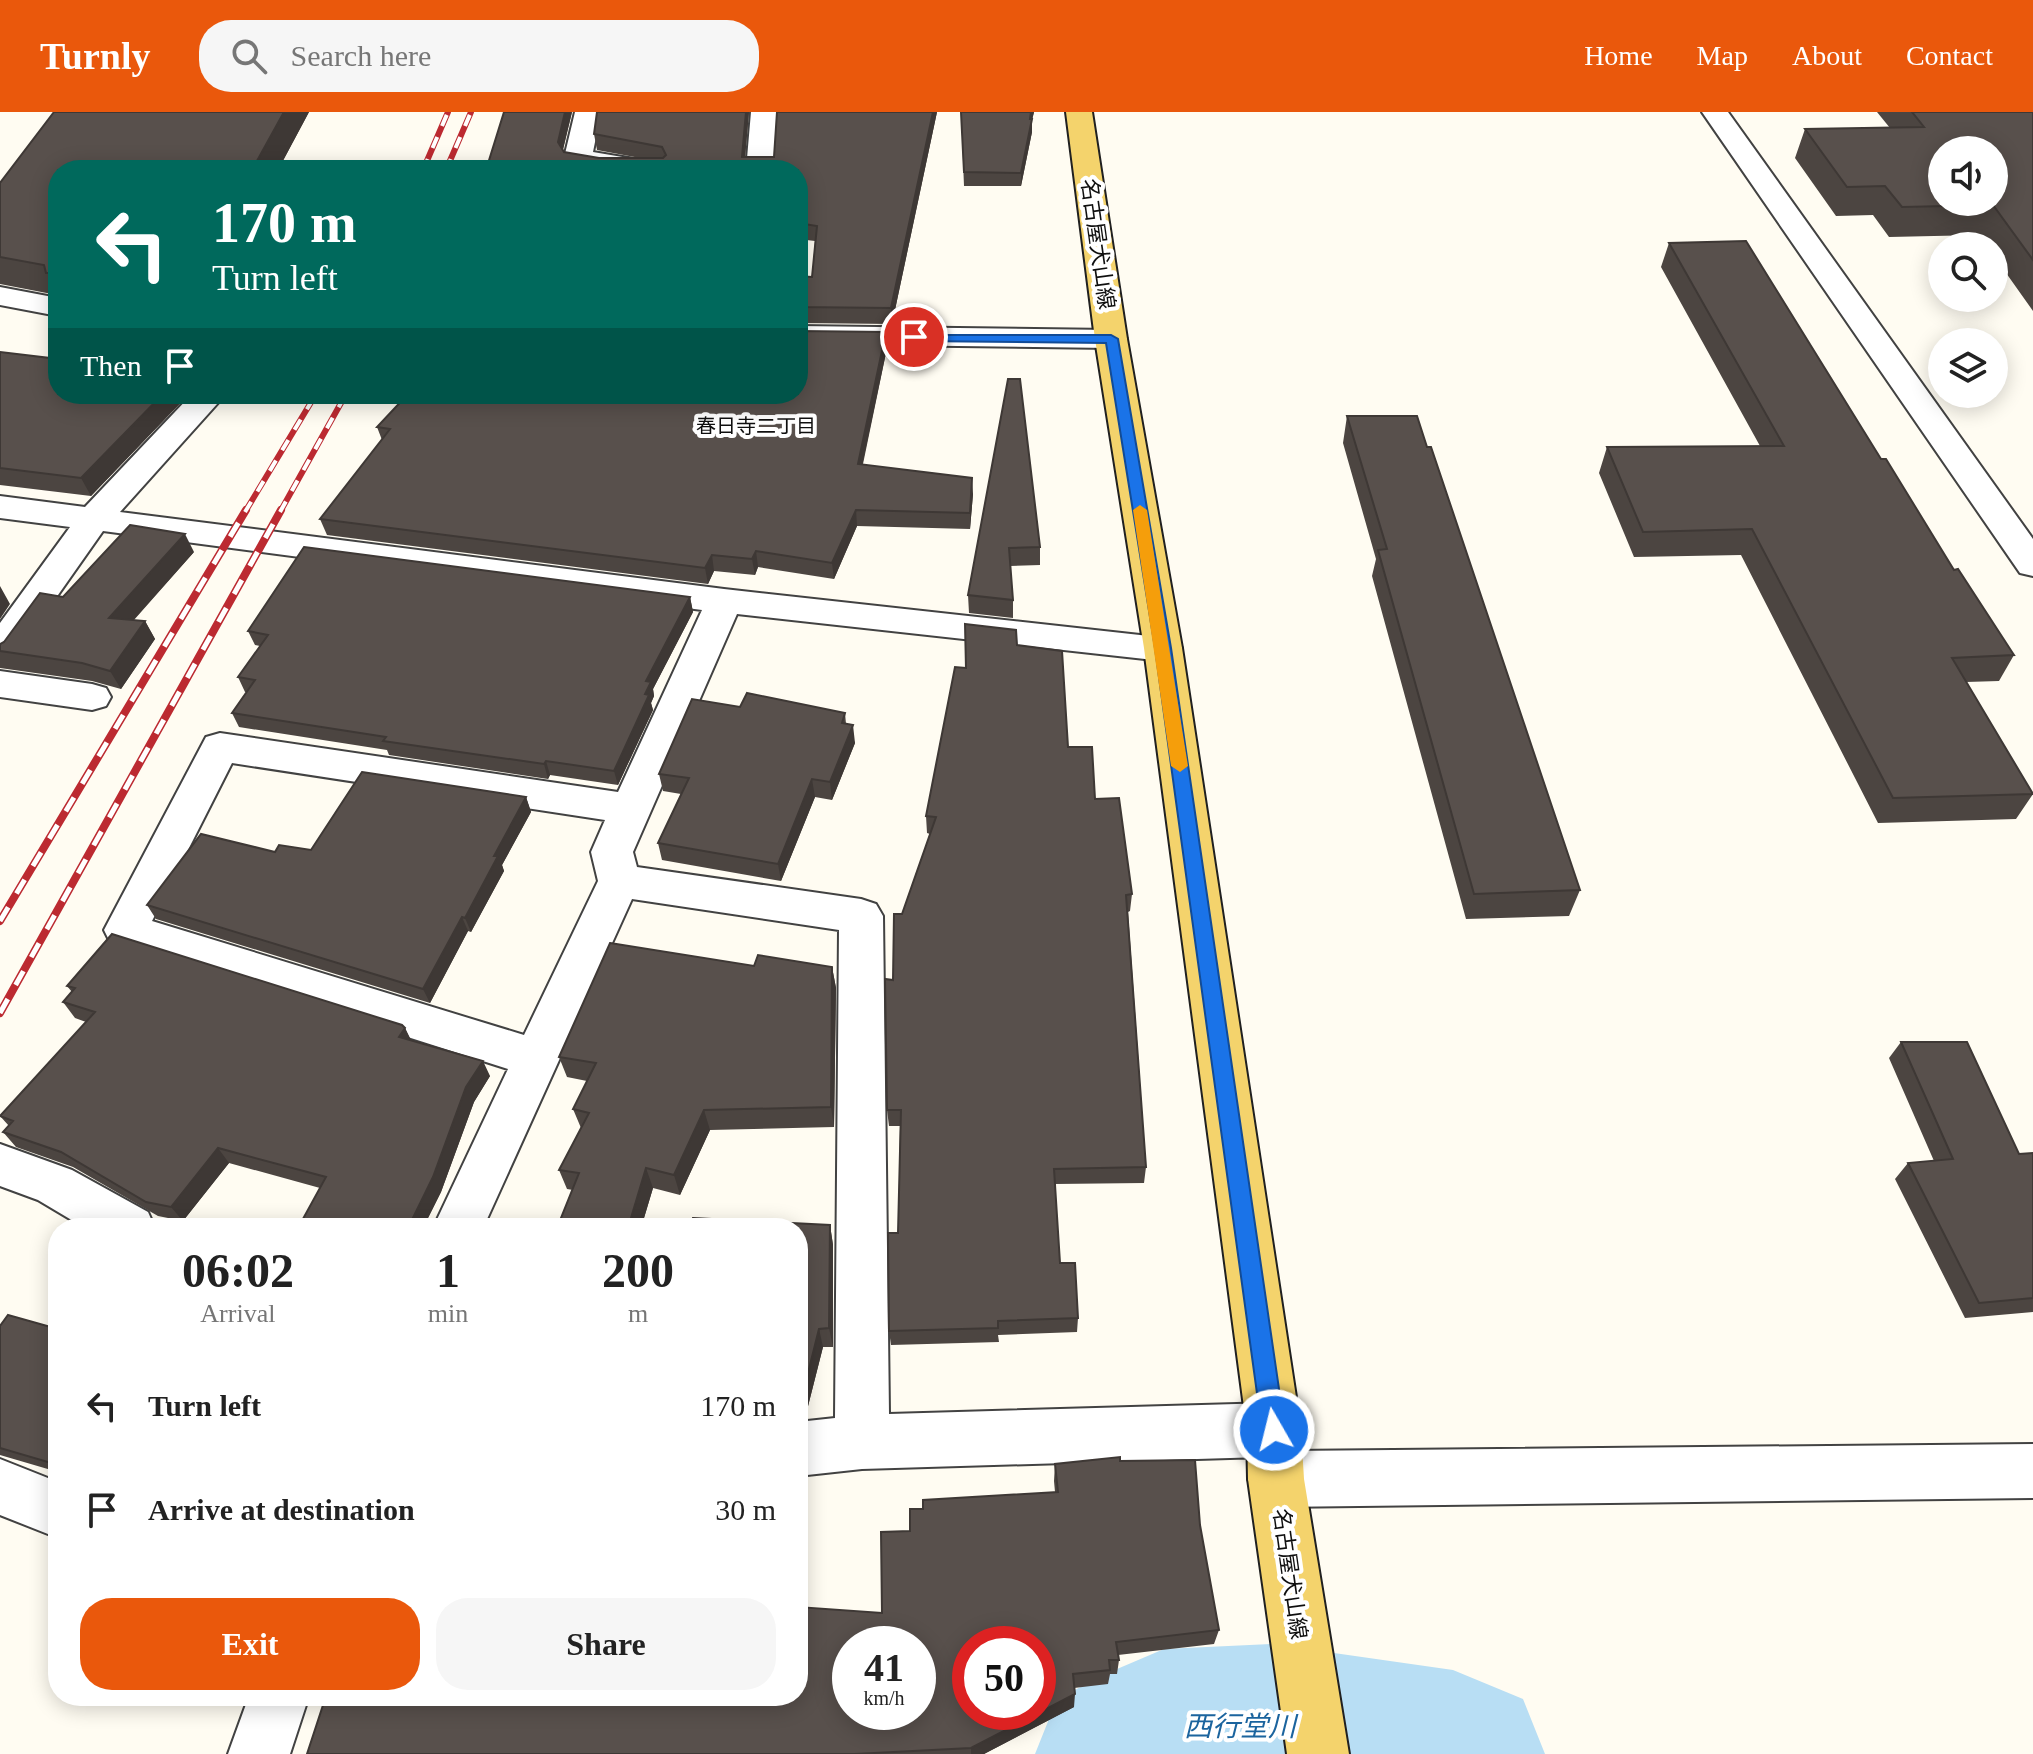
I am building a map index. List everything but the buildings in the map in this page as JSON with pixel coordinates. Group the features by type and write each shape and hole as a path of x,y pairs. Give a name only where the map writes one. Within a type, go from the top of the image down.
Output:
{"main road":[{"name":"名古屋犬山線","path":"1079,112 1111,339 1163,648 1292,1590 1318,1754"}],"street":[{"path":"588,112 578,158 590,160"},
{"path":"761,160 764,112"},
{"path":"1715,112 2033,565"},
{"path":"0,296 48,305"},
{"path":"808,335 1111,339"},
{"path":"0,650 94,519 201,404"},
{"path":"0,507 724,601 1163,648"},
{"path":"463,1218 619,881 612,852 724,601"},
{"path":"0,684 92,697"},
{"path":"536,1058 126,930 220,747 631,809"},
{"path":"619,881 861,916 862,1442"},
{"path":"0,1165 55,1185 113,1218"},
{"path":"808,1448 862,1442 2033,1471"},
{"path":"0,1487 48,1506"},
{"path":"259,1754 276,1706"}],"waterway":[{"name":"西行堂川","path":"1112,1754 1164,1726 1271,1720 1453,1747 1468,1754"}],"railway":[{"path":"427,160 448,112"},
{"path":"450,160 471,112"},
{"path":"245,512 310,404"},
{"path":"280,512 340,404"},
{"path":"0,921 246,510"},
{"path":"0,1013 281,510"}],"slow traffic":[{"path":"1140,510 1180,766"}],"district":[{"name":"春日寺二丁目","path":"756,426"}],"route":[{"path":"914,337 1111,339 1163,648 1274,1430"}]}
